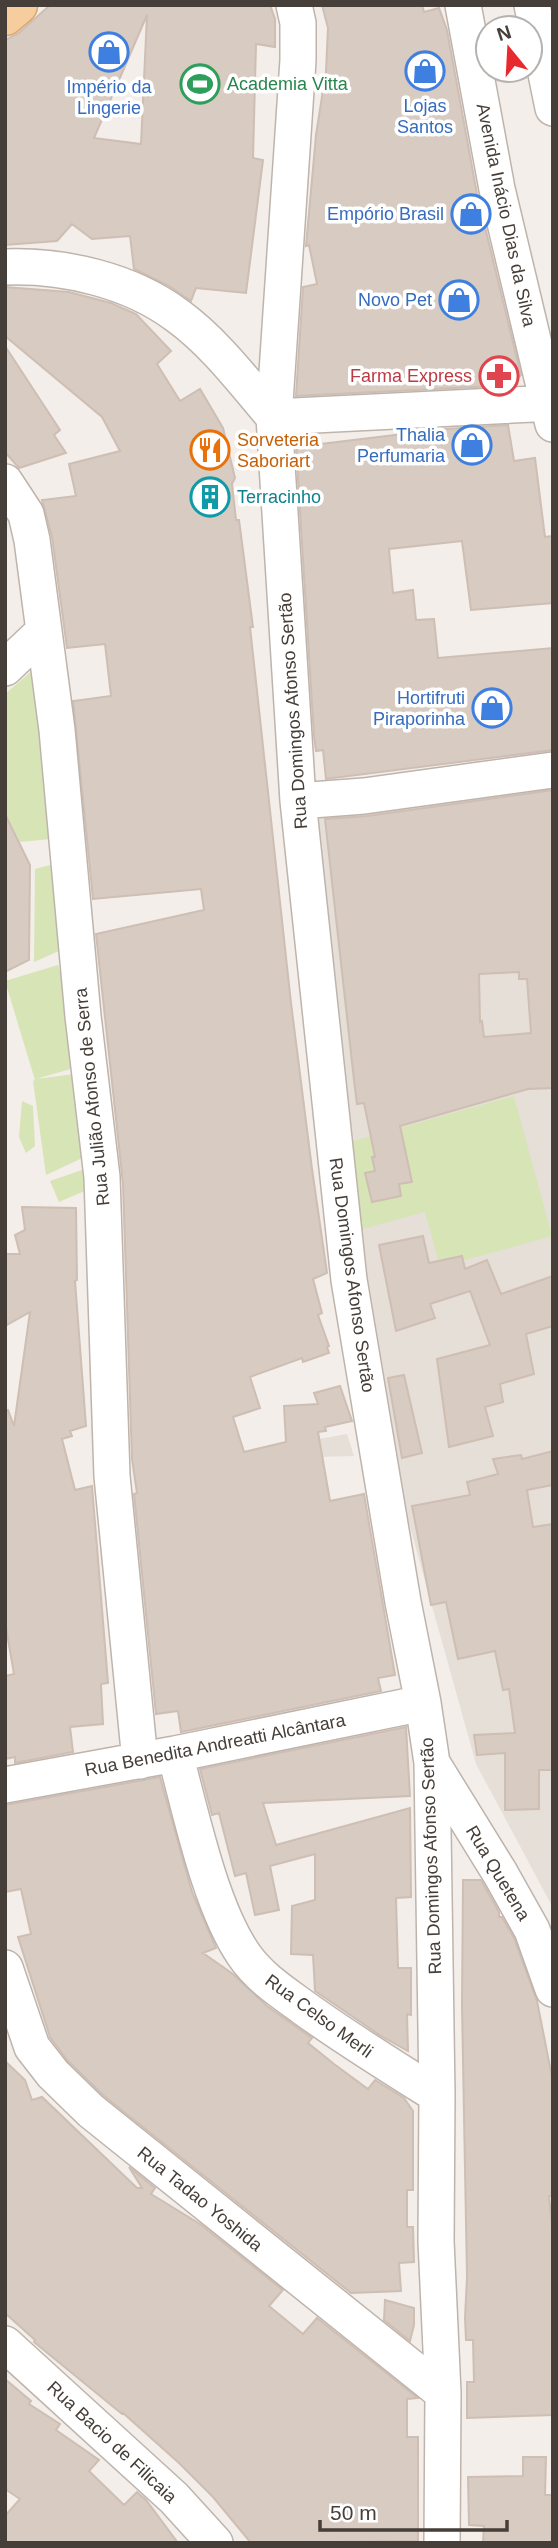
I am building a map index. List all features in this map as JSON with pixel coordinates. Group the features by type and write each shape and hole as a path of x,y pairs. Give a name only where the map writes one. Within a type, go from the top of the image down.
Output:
{"main road":[{"path":"5,16 18,5"}],"street":[{"name":"Rua Domingos Afonso Sertão","path":"294,5 298,23 298,60 274,417 298,801 349,1280 402,1602 424,1703 432,1763 438,2095 436,2241 443,2393 442,2543"},
{"name":"Avenida Inácio Dias da Silva","path":"463,5 497,188 551,410"},
{"path":"544,47 553,108"},
{"path":"5,267 40,266 90,276 134,291 177,315 219,352 274,417 551,410"},
{"name":"Rua Julião Afonso de Serra","path":"5,482 26,514 32,540 57,730 82,1002 102,1177 112,1476 140,1761"},
{"path":"5,668 44,631"},
{"path":"298,801 363,796 553,771"},
{"name":"Rua Benedita Andreatti Alcântara","path":"5,1785 176,1754 424,1703"},
{"name":"Rua Celso Merli","path":"176,1754 211,1881 227,1926 244,1956 279,1990 344,2036 438,2095"},
{"name":"Rua Quetena","path":"432,1763 532,1930 553,1989"},
{"name":"Rua Tadao Yoshida","path":"5,1968 32,2047 53,2074 91,2111 443,2393"},
{"name":"Rua Bacio de Filicaia","path":"5,2344 174,2498 215,2543"}],"shaded area":[{"path":"553,776 553,1908 476,1764 390,1455 341,1173 311,808"},
{"path":"347,1434 354,1456 318,1457 314,1440"}],"green space":[{"path":"32,671 51,839 20,842 5,812 5,694"},
{"path":"54,864 68,947 34,962 35,869"},
{"path":"58,965 88,1064 36,1079 82,1073 93,1153 46,1175 33,1081 35,1080 5,981"},
{"path":"514,1096 552,1236 440,1267 425,1212 359,1230 336,1146"},
{"path":"22,1101 33,1106 35,1146 26,1153 19,1137"},
{"path":"91,1167 96,1186 59,1202 50,1181"}],"building":[{"path":"50,5 270,5 275,19 275,47 256,44 253,158 263,160 246,293 196,288 191,301 169,286 134,269 130,236 92,239 72,224 57,241 5,245 5,40 19,33","holes":["147,15 141,144 94,138"]},
{"path":"322,5 422,5 424,12 439,8 447,30 477,194 521,375 515,381 495,386 296,396 303,287 317,284 309,245 306,246 316,135 326,71 328,28"},
{"path":"5,287 69,292 111,303 136,314 171,351 157,364 180,401 200,389 223,428 235,478 232,484 253,627 250,627 291,1003 327,1273 313,1279 322,1313 318,1315 329,1346 329,1353 303,1362 302,1358 250,1377 260,1408 233,1417 244,1452 286,1442 284,1406 318,1404 314,1393 340,1386 352,1421 325,1427 326,1431 318,1432 330,1501 364,1494 395,1675 378,1678 381,1691 181,1732 178,1711 156,1714 134,1494 137,1493 132,1459 123,1184 96,934 204,910 201,889 93,899 73,701 111,696 105,644 67,648 52,537 42,500 76,496 69,464 120,451 102,417 5,336"},
{"path":"5,346 60,430 54,435 66,453 19,468 5,452"},
{"path":"508,425 514,461 535,458 545,537 553,536 553,603 471,610 462,541 389,549 393,593 413,590 416,620 434,619 438,658 553,648 553,750 326,779 323,750 316,751 314,736 296,447 445,429"},
{"path":"553,790 553,1088 528,1089 400,1126 412,1182 399,1184 401,1196 372,1202 365,1173 375,1171 372,1157 375,1157 364,1103 357,1104 325,819 367,816","holes":["519,972 519,979 527,979 531,1033 484,1037 482,1021 480,1022 479,974"]},
{"path":"5,814 30,865 29,960 5,972"},
{"path":"22,1207 76,1208 75,1281 86,1426 70,1431 72,1436 62,1439 75,1490 92,1486 108,1683 101,1684 103,1724 70,1727 73,1752 15,1763 15,1757 5,1759 5,1676 14,1674 5,1622 5,1411 8,1410 14,1426 30,1312 5,1326 5,1254 20,1254 15,1235 25,1230"},
{"path":"423,1236 429,1263 462,1256 465,1269 487,1260 501,1294 553,1276 553,1326 526,1334 534,1374 500,1384 503,1402 485,1407 493,1436 449,1447 437,1359 490,1345 470,1291 430,1304 435,1318 396,1331 379,1245"},
{"path":"404,1375 422,1453 402,1458 388,1378"},
{"path":"553,1451 553,1485 527,1490 533,1527 553,1524 553,1770 539,1770 539,1809 505,1810 505,1753 477,1755 474,1735 515,1733 509,1689 503,1690 495,1651 458,1659 446,1602 431,1605 412,1506 470,1495 467,1482 498,1474 493,1459 521,1455 522,1459"},
{"path":"406,1727 410,1796 263,1803 276,1845 410,1808 411,1897 396,1898 398,1968 411,1968 411,2015 407,2014 408,2051 315,1991 313,1955 291,1954 292,1906 315,1900 315,1854 270,1866 279,1910 255,1915 246,1873 235,1876 219,1813 212,1815 200,1769"},
{"path":"160,1777 192,1892 216,1948 203,1953 233,1974 267,2006 312,2038 308,2043 334,2064 368,2089 375,2080 404,2098 413,2111 413,2190 407,2190 407,2227 413,2227 414,2262 399,2263 401,2291 351,2293 104,2096 68,2061 50,2037 18,1937 31,1934 21,1889 5,1892 5,1805"},
{"path":"463,1880 481,1880 499,1912 499,1917 502,1917 514,1938 537,2001 553,2082 553,2196 549,2196 553,2235 553,2415 467,2418 467,2382 474,2382 473,2340 466,2340 465,2318 467,2277 462,2006"},
{"path":"5,2061 25,2080 32,2100 42,2097 137,2188 142,2188 129,2167 155,2188 151,2194 200,2224 283,2290 269,2306 303,2334 317,2318 418,2398 407,2399 407,2437 418,2437 418,2541 251,2543 213,2497 179,2463 123,2413 34,2342 35,2340 5,2313"},
{"path":"385,2300 414,2308 410,2341 384,2320"},
{"path":"5,2379 31,2401 29,2404 60,2424 56,2430 99,2460 89,2471 124,2505 137,2492 178,2543 5,2543 5,2516 20,2499 5,2489"},
{"path":"523,2457 546,2457 545,2495 553,2495 553,2543 483,2543 484,2526 469,2525 468,2477 523,2476"}],"place":[{"name":"Império da Lingerie","path":"109,52"},
{"name":"Lojas Santos","path":"425,71"},
{"name":"Academia Vitta","path":"200,84"},
{"name":"Empório Brasil","path":"471,214"},
{"name":"Novo Pet","path":"459,300"},
{"name":"Farma Express","path":"499,376"},
{"name":"Thalia Perfumaria","path":"472,445"},
{"name":"Sorveteria Saboriart","path":"210,450"},
{"name":"Terracinho","path":"210,497"},
{"name":"Hortifruti Piraporinha","path":"492,708"}]}
